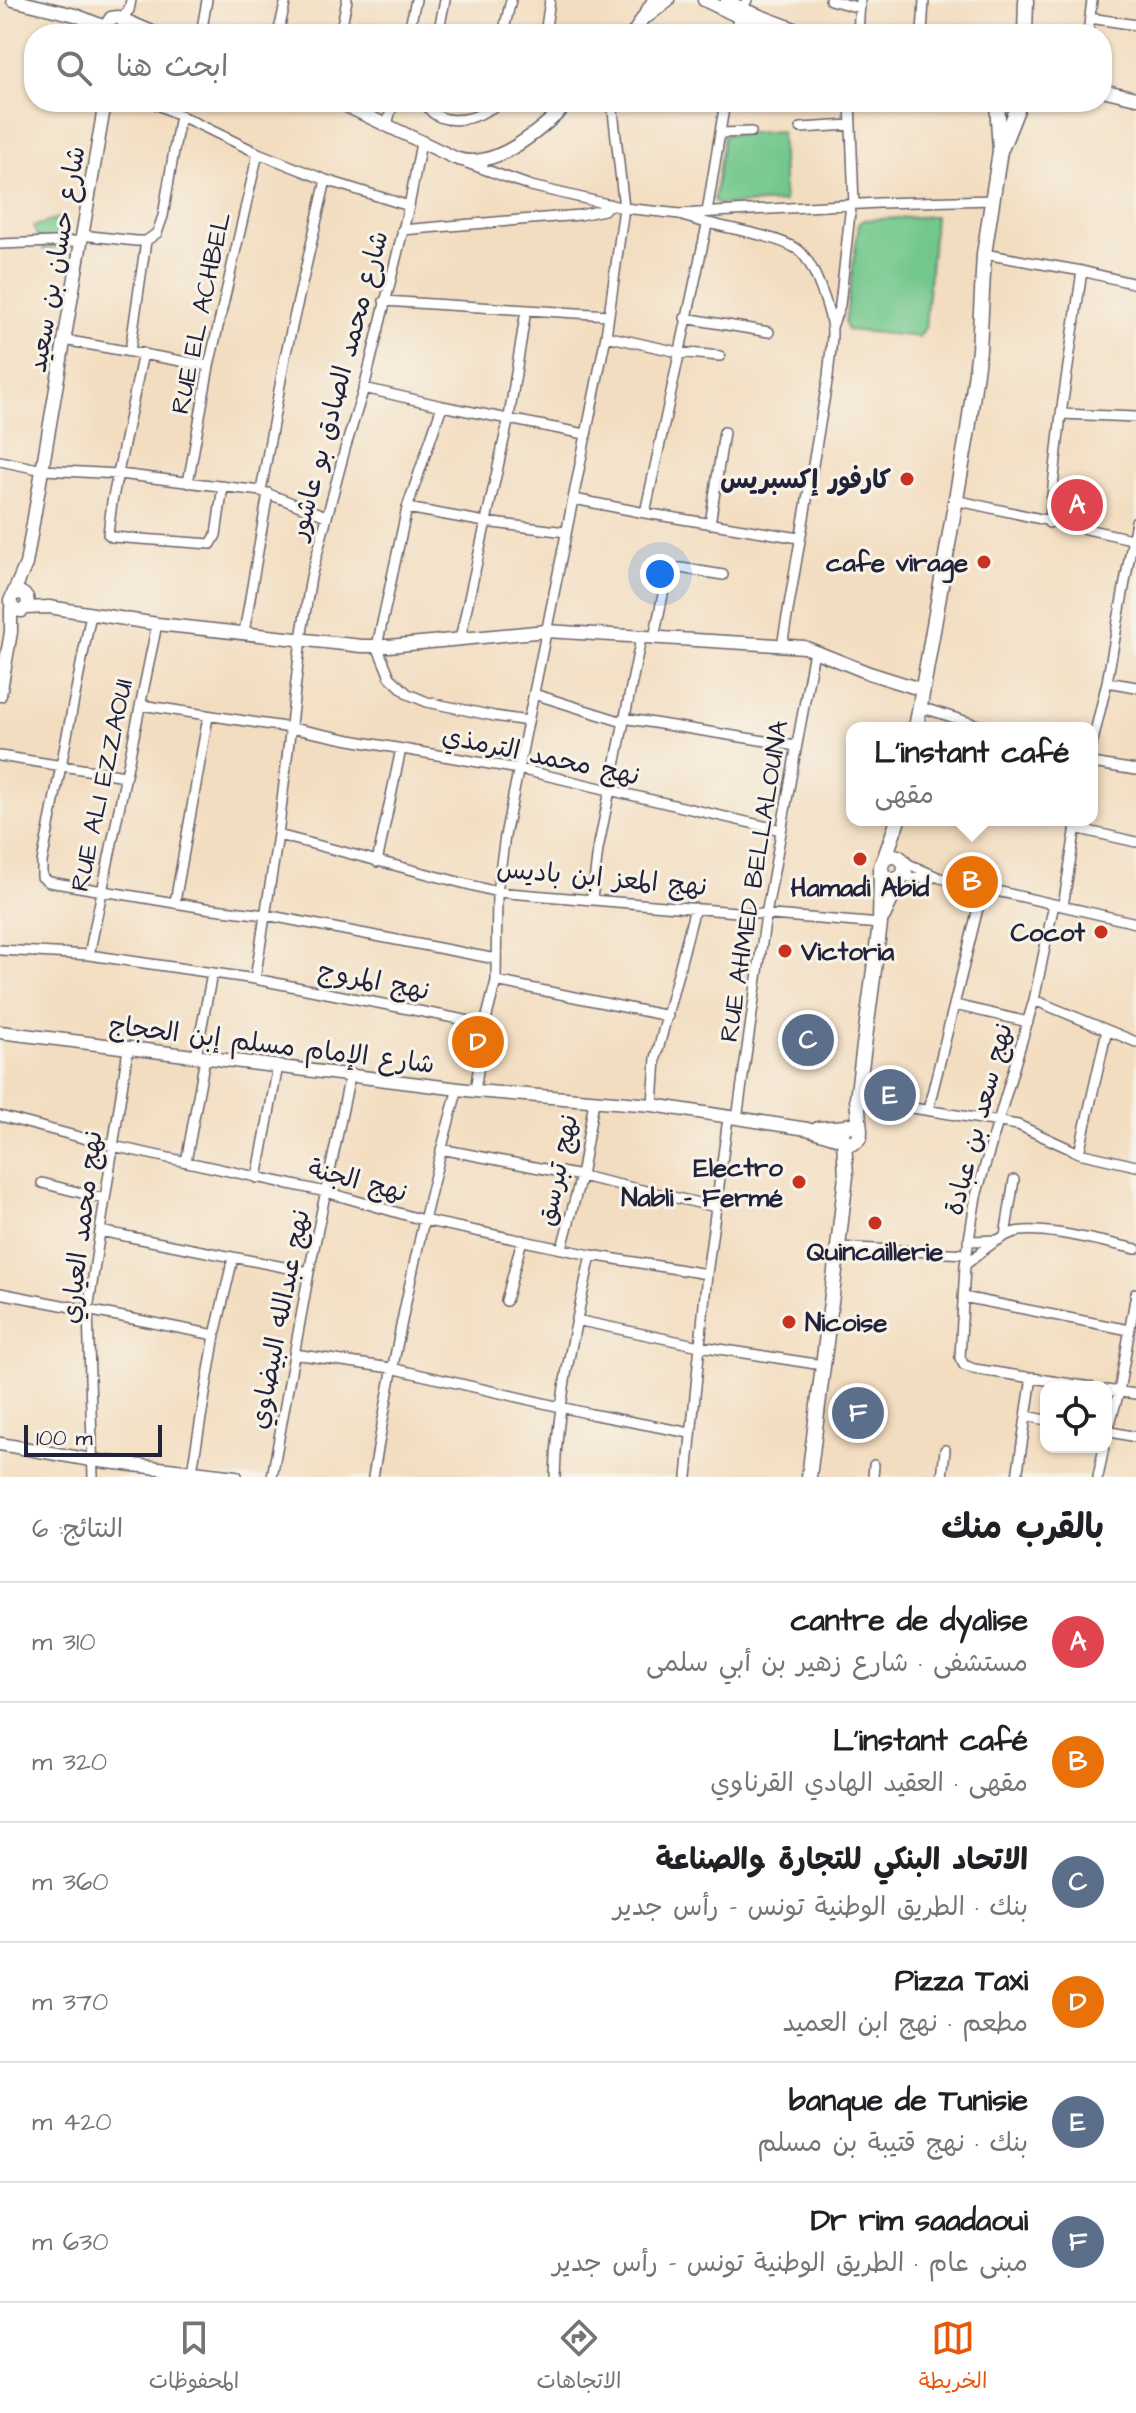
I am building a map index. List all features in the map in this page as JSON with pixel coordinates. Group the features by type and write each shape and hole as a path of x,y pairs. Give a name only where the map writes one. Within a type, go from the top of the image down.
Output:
{"main road":[{"path":"1023,24 1026,0"},
{"path":"917,722 979,350 984,254 1000,151 998,112"},
{"path":"1000,151 1016,112"},
{"path":"809,1477 846,1176 851,1168 852,1107 857,1099 880,924 883,866 898,826"},
{"path":"880,924 902,869 900,826"},
{"path":"883,866 892,856 902,869"},
{"path":"883,866 890,880 902,869"}],"street":[{"path":"13,0 103,24"},
{"path":"118,24 129,10 131,0"},
{"path":"203,24 207,0"},
{"path":"280,24 286,0"},
{"path":"342,24 347,0"},
{"path":"410,24 416,0"},
{"path":"440,24 445,0"},
{"path":"505,24 511,0"},
{"path":"546,24 550,0"},
{"path":"640,24 654,0"},
{"path":"643,20 668,0"},
{"path":"704,0 743,9 782,24"},
{"path":"727,0 762,24"},
{"path":"830,0 860,4 859,24"},
{"path":"923,24 924,0"},
{"path":"1089,24 1092,0"},
{"path":"1090,18 1136,25"},
{"path":"1112,92 1136,98"},
{"name":"شارع حسان بن سعيد","path":"0,695 15,601 26,564 43,470 103,112"},
{"path":"174,112 258,153 326,180 409,206"},
{"path":"359,112 421,143 531,186 624,208 680,214 994,200"},
{"path":"387,125 390,112"},
{"path":"434,112 454,120 470,120 480,112"},
{"path":"464,161 476,162 497,156 560,112"},
{"path":"475,1091 485,1024 496,981 497,892 505,836 609,315 624,208 613,112"},
{"path":"707,212 723,112"},
{"path":"782,646 828,377 832,328 840,305 852,204 850,112"},
{"path":"0,244 80,238 146,241 157,233 161,224 180,115"},
{"path":"801,128 851,125"},
{"path":"720,133 751,132"},
{"name":"شارع محمد الصادق بو عاشور","path":"291,728 311,577 364,388 409,206 421,143"},
{"name":"RUE EL ACHBEL","path":"188,483 209,366 258,153"},
{"path":"244,633 285,357 326,180"},
{"path":"402,230 580,215 604,210 609,204"},
{"path":"680,214 707,225 771,239 797,249 808,259 832,328"},
{"path":"645,513 707,225"},
{"path":"130,351 146,241"},
{"path":"984,254 1136,284"},
{"path":"1049,523 1082,271"},
{"path":"384,301 609,315"},
{"path":"460,639 509,417 526,310"},
{"path":"685,318 769,332"},
{"path":"606,336 678,352 720,356"},
{"path":"64,340 209,366"},
{"path":"143,353 108,533 112,537 211,544 216,535 223,486"},
{"path":"364,388 585,434"},
{"path":"442,406 407,508 377,646 390,677 408,694 427,702 528,721"},
{"path":"1061,414 1136,417"},
{"path":"710,524 724,432"},
{"path":"0,461 43,470 119,474 264,492 326,516"},
{"path":"574,499 799,538"},
{"path":"955,500 1134,540"},
{"path":"407,508 566,532"},
{"path":"1097,722 1136,521"},
{"path":"592,899 623,720 667,575 670,570 681,568 723,575"},
{"path":"15,601 157,624 377,646 546,631 782,646 814,651 974,722"},
{"path":"91,614 41,875 49,882 266,915 496,959"},
{"name":"RUE ALI EZZAOUI","path":"89,955 157,624"},
{"name":"RUE AHMED BELLALOUNA","path":"687,1477 716,1207 814,651"},
{"path":"1107,682 1136,687"},
{"path":"534,694 623,720 796,746"},
{"name":"نهج محمد الترمذي","path":"141,705 519,769 781,830"},
{"path":"175,902 208,717"},
{"path":"255,979 291,728"},
{"path":"377,862 401,749"},
{"path":"0,756 125,776"},
{"path":"1098,764 1136,770"},
{"name":"نهج سعد بن عبادة","path":"1032,1377 967,1367 961,1360 965,1265 979,1181 1034,1000 1076,826"},
{"path":"1083,826 1136,842"},
{"name":"نهج المعز ابن باديس","path":"278,835 497,892 880,924"},
{"path":"902,869 1136,923"},
{"path":"902,869 940,878"},
{"path":"928,1110 983,888"},
{"path":"653,1105 656,1058 695,908"},
{"name":"نهج المروج","path":"0,950 89,955 255,979 485,1024"},
{"path":"186,1162 212,974"},
{"path":"496,981 668,1016"},
{"path":"1034,1000 1136,1042"},
{"path":"955,1005 1028,1022"},
{"name":"شارع اﻹمام مسلم إبن الحجاج","path":"0,1022 17,1034"},
{"path":"1079,1153 1107,1030"},
{"name":"شارع اﻹمام مسلم إبن الحجاج","path":"0,1032 475,1091 653,1105 850,1136"},
{"name":"نهج محمد العياري","path":"93,1477 88,1310 128,1049"},
{"path":"257,1178 278,1066"},
{"name":"نهج عبدالله البيضاوي","path":"272,1477 309,1272 350,1075"},
{"path":"373,1477 391,1368 423,1220 458,1088"},
{"path":"857,1099 1018,1125 1079,1153 1136,1166"},
{"name":"نهج تبرسق","path":"562,1248 581,1176 594,1101"},
{"name":"نهج الجنة","path":"0,1116 113,1146 326,1192 423,1220 591,1255 707,1274"},
{"path":"441,1149 581,1176 716,1207"},
{"path":"1002,1238 1014,1180"},
{"path":"42,1183 105,1199"},
{"path":"100,1231 309,1272"},
{"path":"965,1265 1002,1238 1020,1231 1038,1231 1136,1249"},
{"path":"968,1241 1002,1238"},
{"path":"506,1301 522,1240"},
{"path":"838,1247 966,1254"},
{"path":"555,1477 559,1407 591,1255"},
{"path":"192,1471 215,1335 233,1258"},
{"path":"0,1293 215,1335"},
{"path":"1112,1414 1119,1392 1136,1293"},
{"path":"963,1297 1129,1330"},
{"path":"576,1320 700,1346 822,1365"},
{"path":"294,1354 391,1368 559,1407 690,1433"},
{"path":"1017,1477 1032,1377 1056,1381"},
{"path":"1112,1391 1136,1394"},
{"path":"1027,1416 1040,1419"},
{"path":"1112,1434 1136,1437"},
{"path":"0,1438 16,1446"},
{"path":"0,1444 91,1460 236,1477"},
{"path":"942,1477 945,1450"},
{"path":"1098,1477 1103,1453"},
{"path":"873,1477 874,1465"}],"green space":[{"path":"781,131 784,202 718,205 714,200 724,135"},
{"path":"935,216 925,328 919,337 847,330 845,323 859,223 864,220"},
{"path":"61,217 66,226 63,247 44,250 33,227"}],"place":[{"name":"كارفور إكسبريس","path":"907,479"},
{"name":"cantre de dyalise","path":"1077,505"},
{"name":"cafe virage","path":"984,562"},
{"name":"Hamadi Abid","path":"860,859"},
{"name":"L'instant café","path":"972,882"},
{"name":"Cocot","path":"1101,932"},
{"name":"Victoria","path":"785,951"},
{"name":"الاتحاد البنكي للتجارة والصناعة","path":"808,1040"},
{"name":"Pizza Taxi","path":"478,1042"},
{"name":"banque de Tunisie","path":"890,1095"},
{"name":"Electro Nabli - Fermé","path":"799,1182"},
{"name":"Quincaillerie","path":"875,1223"},
{"name":"Nicoise","path":"789,1322"},
{"name":"Dr rim saadaoui","path":"858,1413"}]}
